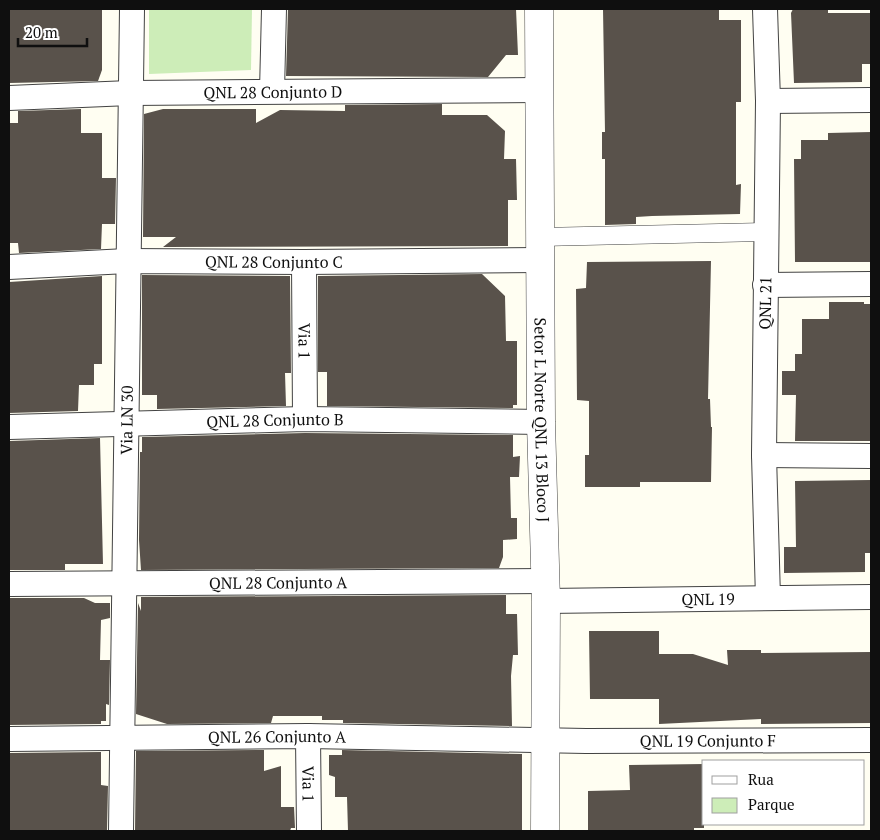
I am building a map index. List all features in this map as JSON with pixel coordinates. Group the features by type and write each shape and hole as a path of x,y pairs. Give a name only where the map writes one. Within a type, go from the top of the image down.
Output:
{"street":[{"name":"Via LN 30","path":"121,831 127,260 132,9"},
{"path":"272,90 274,9"},
{"name":"Setor L Norte QNL 13 Bloco J","path":"539,9 541,422 546,591 545,831"},
{"name":"QNL 21","path":"765,9 768,101 764,455 768,598"},
{"name":"QNL 28 Conjunto D","path":"9,98 272,90 538,90"},
{"path":"768,101 871,100"},
{"path":"540,249 767,232"},
{"name":"QNL 28 Conjunto C","path":"9,267 127,260 304,262 540,249"},
{"name":"Via 1","path":"304,262 305,419"},
{"path":"765,285 871,284"},
{"name":"QNL 28 Conjunto B","path":"9,427 305,419 541,422"},
{"path":"764,455 871,456"},
{"name":"QNL 28 Conjunto A","path":"9,584 123,582 546,591"},
{"name":"QNL 19","path":"546,591 768,598 871,597"},
{"name":"Via 1","path":"308,736 309,831"},
{"name":"QNL 26 Conjunto A","path":"9,739 308,736 545,740"},
{"name":"QNL 19 Conjunto F","path":"545,740 871,740"}],"green space":[{"path":"149,9 252,9 251,70 149,74"}],"building":[{"path":"9,9 102,9 102,70 98,81 9,83"},
{"path":"288,9 516,9 518,55 506,55 488,77 286,76"},
{"path":"603,9 719,9 719,20 741,20 741,102 736,102 736,185 741,184 740,214 636,217 636,224 605,225 605,159 602,159 602,132 605,132"},
{"path":"793,9 828,9 828,13 871,13 871,64 862,64 862,82 794,83 791,13"},
{"path":"442,104 442,115 487,115 505,131 504,159 516,159 517,200 508,200 508,246 163,247 176,237 143,237 144,114 163,109 256,109 256,123 280,110 345,111 345,105"},
{"path":"81,109 81,133 102,133 102,178 116,178 115,224 102,224 101,249 19,253 18,243 9,243 9,123 18,123 18,111"},
{"path":"871,132 871,262 795,262 794,159 801,159 801,140 828,140 828,133"},
{"path":"711,261 708,399 710,399 712,427 711,482 640,482 640,487 585,487 585,455 589,455 589,401 577,400 576,289 586,288 587,262"},
{"path":"482,274 505,296 506,341 517,341 517,405 513,405 513,408 327,406 327,372 318,372 318,276"},
{"path":"142,275 290,276 291,373 285,373 286,406 157,409 157,395 142,395"},
{"path":"102,276 102,364 94,364 94,385 79,385 78,411 9,413 9,282"},
{"path":"829,302 864,302 864,304 871,304 871,441 795,441 796,395 782,395 782,371 795,371 795,354 802,354 802,319 829,319"},
{"path":"305,433 513,435 513,457 520,456 519,477 510,477 511,518 517,518 517,539 503,540 503,557 499,568 141,570 139,540 140,452 142,452 142,437"},
{"path":"100,438 103,564 65,564 65,570 9,570 9,441"},
{"path":"871,480 871,553 865,553 865,572 784,573 784,547 796,547 795,481"},
{"path":"506,595 506,614 517,614 518,655 513,655 511,676 512,726 343,723 343,720 322,720 322,716 273,716 271,723 167,724 136,714 138,603 141,611 141,597"},
{"path":"9,598 84,598 95,603 110,603 110,618 101,620 100,660 110,660 109,705 106,704 106,721 101,721 101,724 9,725"},
{"path":"589,631 659,631 659,654 693,654 728,665 727,650 761,650 761,653 871,652 871,723 761,724 761,719 659,724 659,699 590,699"},
{"path":"264,750 264,771 281,766 281,807 294,807 295,828 291,828 290,831 135,831 136,751"},
{"path":"342,750 522,754 522,831 348,831 347,797 335,797 335,777 329,775 329,755 342,755"},
{"path":"101,752 101,785 108,786 107,831 9,831 9,753"},
{"path":"702,764 702,825 704,825 704,828 694,828 694,831 588,831 588,791 630,790 629,765"}]}
